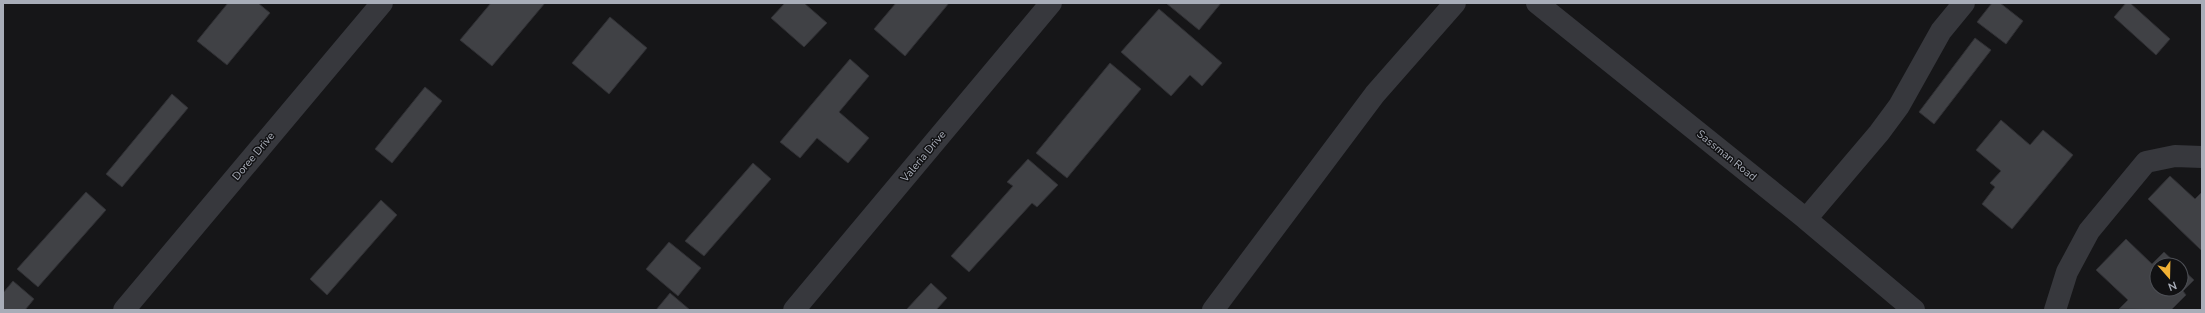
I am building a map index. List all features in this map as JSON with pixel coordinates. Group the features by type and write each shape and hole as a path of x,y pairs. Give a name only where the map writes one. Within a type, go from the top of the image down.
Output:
{"street":[{"name":"Doree Drive","path":"124,310 382,3"},
{"name":"Valeria Drive","path":"794,310 1051,3"},
{"path":"1212,310 1375,94 1455,3"},
{"name":"Sassman Road","path":"1537,3 1806,219 1914,310"},
{"path":"1806,219 1879,133 1895,111 1941,31 1964,3"},
{"path":"2056,310 2067,272 2089,231 2146,162 2176,156 2202,157"}],"building":[{"path":"228,3 258,3 270,13 227,65 197,41"},
{"path":"491,3 545,3 492,66 460,40"},
{"path":"785,3 804,3 827,23 804,47 771,18"},
{"path":"896,3 949,3 905,56 874,29"},
{"path":"1166,3 1221,3 1199,30"},
{"path":"1992,3 2000,3 2023,21 2006,44 1977,22"},
{"path":"2126,3 2130,3 2170,39 2156,55 2114,17"},
{"path":"1159,9 1222,63 1202,86 1190,75 1171,96 1121,52"},
{"path":"610,17 647,48 609,94 572,63"},
{"path":"1975,38 1991,50 1934,124 1919,112"},
{"path":"850,59 869,76 839,112 869,138 848,163 817,138 800,158 780,142"},
{"path":"1110,63 1141,89 1067,178 1036,153"},
{"path":"425,87 442,101 392,163 375,149"},
{"path":"172,94 188,108 122,187 106,174"},
{"path":"2001,120 2030,145 2043,130 2073,155 2012,229 1982,204 1995,187 1990,183 2001,171 1976,150"},
{"path":"1028,159 1058,185 1037,207 1032,203 969,272 951,256 1013,186 1007,182"},
{"path":"753,163 771,179 704,256 685,241"},
{"path":"2170,176 2195,199 2202,192 2202,251 2148,199"},
{"path":"86,192 106,210 38,287 17,269"},
{"path":"381,200 397,215 327,295 310,279"},
{"path":"2126,239 2149,261 2149,297 2184,297 2171,310 2119,309 2128,300 2096,270"},
{"path":"669,242 701,268 678,296 646,269"},
{"path":"2164,252 2169,257 2159,257"},
{"path":"2189,275 2194,280 2189,285"},
{"path":"13,281 34,299 25,310 3,310 3,293"},
{"path":"931,283 947,298 936,310 906,310"},
{"path":"670,293 690,310 656,310"}]}
